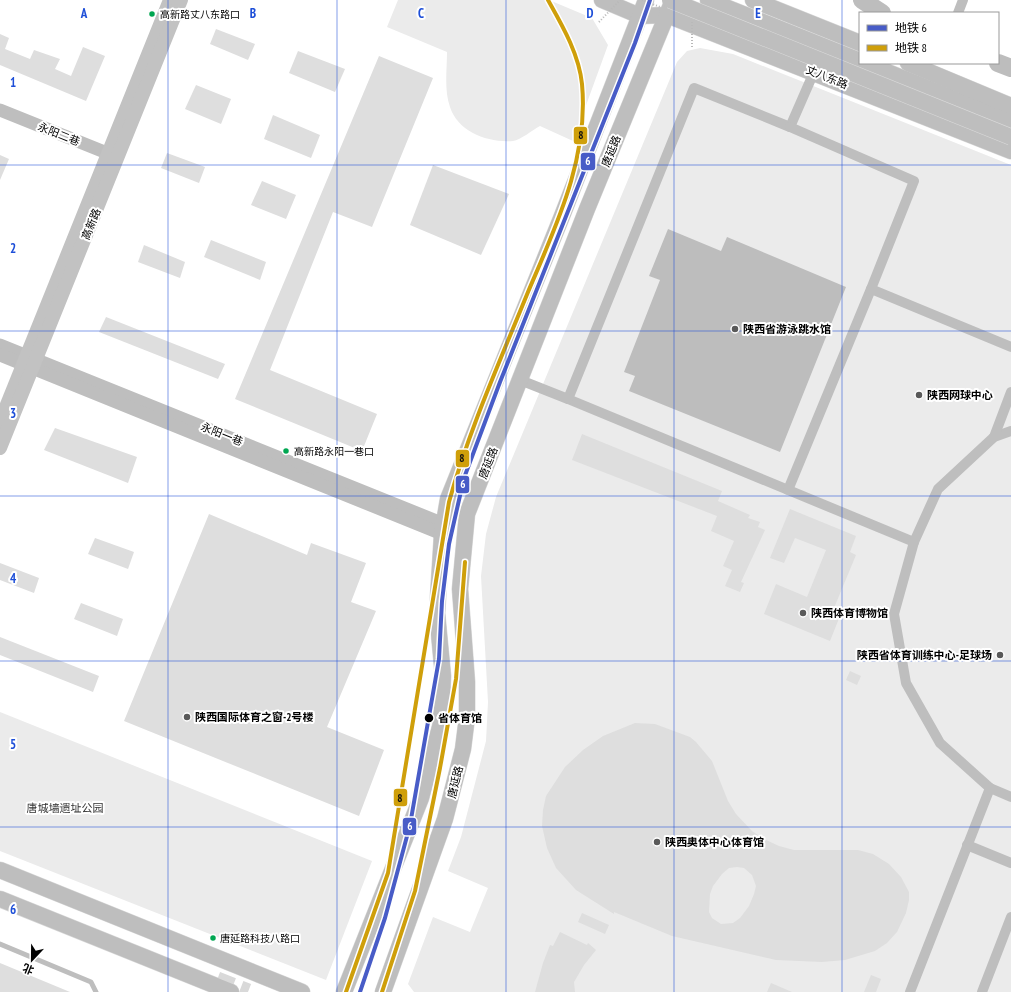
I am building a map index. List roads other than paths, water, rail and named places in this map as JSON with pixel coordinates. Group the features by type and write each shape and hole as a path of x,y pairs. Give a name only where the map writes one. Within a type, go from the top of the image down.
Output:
{"main road":[{"name":"高新路","path":"113,156 170,0"},
{"name":"高新路","path":"0,448 29,362 113,156 181,0"},
{"path":"602,0 640,16"},
{"name":"唐延路","path":"344,992 421,798 441,724 443,676 437,613 443,529 448,499 646,0"},
{"path":"708,0 859,61"},
{"path":"753,0 859,43"},
{"name":"唐延路","path":"383,992 445,819 463,749 467,717 467,682 460,589 467,514 668,6"},
{"name":"丈八东路","path":"640,16 668,6 1011,137"},
{"name":"丈八东路","path":"668,6 814,72 1011,151"},
{"path":"867,64 1011,122"},
{"path":"913,64 935,68 1011,106"},
{"name":"高新路","path":"0,422 29,362"},
{"path":"0,870 302,992"},
{"path":"0,899 231,992"}],"street":[{"path":"958,12 963,0"},
{"path":"790,127 814,72"},
{"path":"568,399 694,88 790,127 914,181 788,490"},
{"name":"永阳二巷","path":"0,110 113,156"},
{"path":"871,289 1011,347"},
{"name":"永阳一巷","path":"0,345 29,362"},
{"name":"永阳一巷","path":"0,355 29,362 443,529"},
{"path":"520,380 914,542"},
{"path":"994,437 1011,392"},
{"path":"1011,431 994,437 938,489 914,542 894,614 906,682 940,743 990,788 1011,797"},
{"path":"910,992 990,788"},
{"path":"967,845 1011,863"},
{"path":"982,992 1011,917"}],"lane":[{"path":"0,944 91,982 96,992"}],"waterway":[{"path":"862,0 880,12"},
{"path":"999,63 1011,68"}],"tunnel":[{"path":"217,980 248,992"}],"metro line":[{"name":"8","path":"346,992 388,873 449,502 475,422 559,217 575,165 583,111 582,84 574,51 548,0"},
{"name":"6","path":"360,992 385,918 410,825 439,659 442,601 449,544 464,478 500,382 635,43 650,0"},
{"name":"8","path":"382,992 415,891 440,768 456,679 465,562"}],"place":[{"name":"高新路丈八东路口","path":"152,14"},
{"name":"陕西省游泳跳水馆","path":"735,329"},
{"name":"陕西网球中心","path":"919,395"},
{"name":"高新路永阳一巷口","path":"286,451"},
{"name":"陕西体育博物馆","path":"803,613"},
{"name":"陕西省体育训练中心-足球场","path":"1000,655"},
{"name":"陕西国际体育之窗-2号楼","path":"187,717"},
{"name":"省体育馆","path":"429,718"},
{"name":"陕西奥体中心体育馆","path":"657,842"},
{"name":"唐延路科技八路口","path":"213,938"}],"park label":[{"name":"唐城墙遗址公园","path":"65,808"}]}
